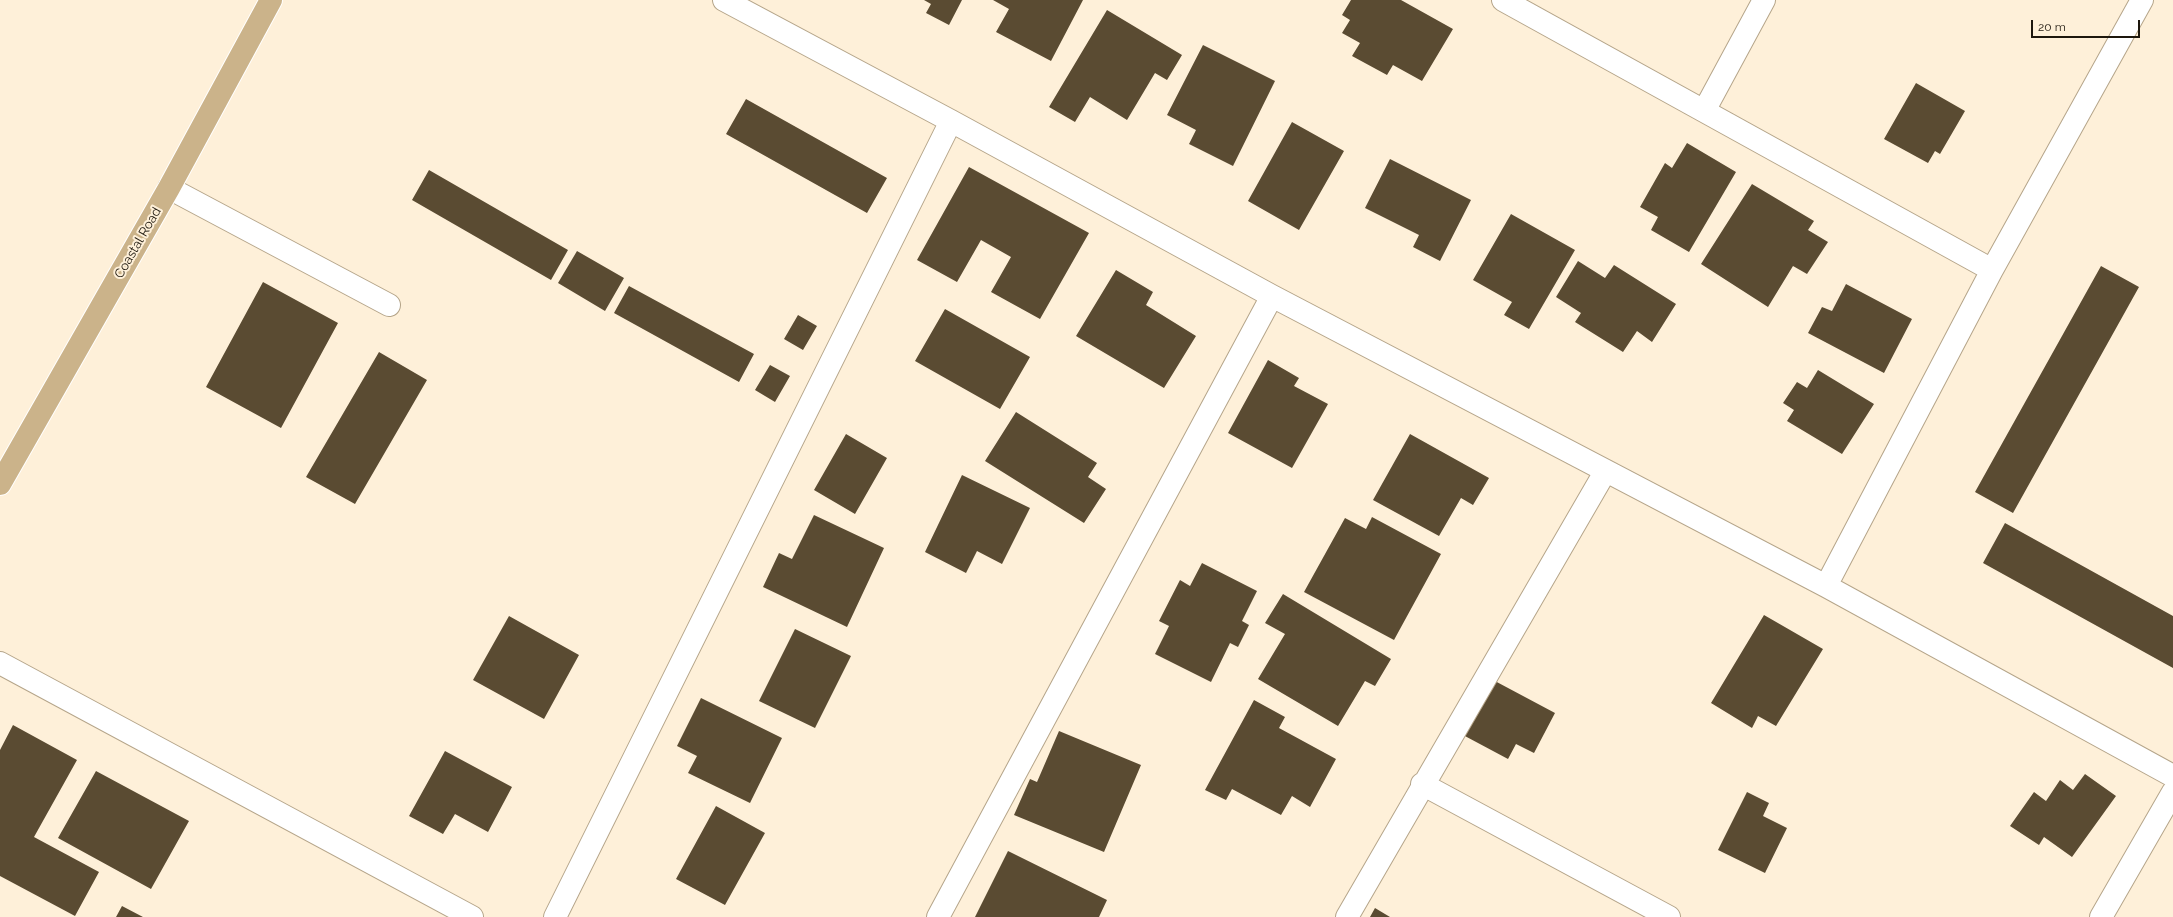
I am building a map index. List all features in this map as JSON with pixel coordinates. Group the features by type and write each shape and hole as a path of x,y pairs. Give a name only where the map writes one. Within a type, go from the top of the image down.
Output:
{"main road":[{"name":"Coastal Road","path":"0,484 169,188 271,0"}],"street":[{"path":"724,0 952,121 1272,296 1605,472 1826,586 2173,776"},
{"path":"1503,0 1992,270"},
{"path":"1704,111 1764,0"},
{"path":"1826,586 1992,270 2142,0"},
{"path":"555,917 952,121"},
{"path":"169,188 389,305"},
{"path":"938,917 1272,296"},
{"path":"1347,917 1422,784 1605,472"},
{"path":"0,663 472,917"},
{"path":"1422,784 1669,917"},
{"path":"2101,917 2173,792"}],"building":[{"path":"924,0 962,0 949,25 926,13 931,4"},
{"path":"993,0 1083,0 1051,61 996,32 1009,9"},
{"path":"1351,0 1401,0 1453,29 1422,81 1393,65 1387,75 1352,56 1360,43 1342,33 1350,20 1342,15"},
{"path":"1107,10 1182,55 1167,80 1155,73 1127,120 1090,97 1075,122 1049,107"},
{"path":"1203,45 1275,81 1233,166 1189,144 1196,130 1167,115"},
{"path":"1916,83 1965,111 1940,154 1935,151 1928,163 1884,139"},
{"path":"746,99 887,178 867,213 726,134"},
{"path":"1292,122 1344,151 1299,230 1248,201"},
{"path":"1687,143 1736,172 1689,252 1651,230 1658,217 1640,207 1665,163 1672,168"},
{"path":"1390,159 1471,200 1440,261 1413,247 1419,235 1365,208"},
{"path":"969,167 1089,233 1040,319 991,292 1011,257 981,240 957,282 917,260"},
{"path":"429,170 568,250 551,280 412,200"},
{"path":"1752,184 1814,221 1808,230 1828,242 1807,274 1793,266 1768,307 1701,264"},
{"path":"1511,214 1575,250 1529,329 1504,315 1512,302 1473,280"},
{"path":"577,251 624,278 605,311 558,283"},
{"path":"1578,261 1605,278 1614,265 1676,304 1652,342 1637,331 1623,352 1575,322 1581,313 1556,297"},
{"path":"2101,266 2139,287 2013,513 1975,492"},
{"path":"1116,270 1153,292 1146,305 1196,336 1164,388 1076,336"},
{"path":"263,282 338,323 281,428 206,387"},
{"path":"1846,284 1912,319 1884,373 1808,333 1822,307 1832,311"},
{"path":"629,286 754,354 739,382 614,313"},
{"path":"945,309 1030,357 1000,409 915,361"},
{"path":"798,315 817,326 803,350 784,339"},
{"path":"379,352 427,380 355,504 306,477"},
{"path":"1268,360 1299,378 1294,386 1328,404 1292,468 1228,433"},
{"path":"770,365 790,376 775,402 755,390"},
{"path":"1818,370 1874,404 1842,454 1787,421 1794,410 1783,403 1797,382 1807,388"},
{"path":"1016,412 1097,463 1088,477 1106,489 1084,523 985,461"},
{"path":"846,434 887,458 855,514 814,490"},
{"path":"1410,434 1489,478 1473,505 1461,498 1439,536 1373,500"},
{"path":"962,475 1030,508 1002,564 977,551 966,573 925,552"},
{"path":"814,515 884,548 847,627 763,587 779,553 792,559"},
{"path":"1372,517 1441,554 1394,640 1304,592 1345,518 1366,529"},
{"path":"2005,523 2173,616 2173,668 1983,563"},
{"path":"1202,563 1257,591 1242,621 1249,625 1238,647 1230,643 1211,682 1155,654 1169,626 1159,621 1180,580 1190,586"},
{"path":"1283,594 1391,659 1375,686 1365,681 1338,726 1258,679 1285,634 1265,623"},
{"path":"1764,615 1823,649 1776,726 1758,716 1752,728 1711,703"},
{"path":"509,616 579,655 544,719 473,680"},
{"path":"795,629 851,656 815,728 759,701"},
{"path":"1493,680 1555,713 1534,753 1516,744 1508,759 1463,735"},
{"path":"701,698 782,738 750,803 688,773 697,756 677,746"},
{"path":"1254,700 1285,717 1279,728 1336,759 1310,807 1292,796 1281,815 1232,789 1226,800 1205,790"},
{"path":"13,725 77,760 34,837 99,872 75,916 0,876 0,750"},
{"path":"1059,731 1141,765 1104,852 1014,815 1030,779 1037,782"},
{"path":"445,751 512,787 488,832 455,814 443,834 409,816"},
{"path":"96,771 189,821 151,889 58,838"},
{"path":"2085,774 2116,796 2072,857 2044,837 2039,845 2010,826 2034,792 2046,801 2060,780 2073,790"},
{"path":"1747,792 1769,803 1763,816 1787,828 1765,873 1718,850"},
{"path":"716,806 765,833 725,905 676,879"},
{"path":"1008,851 1107,900 1099,917 975,917"},
{"path":"122,906 143,917 116,917"},
{"path":"1375,908 1390,917 1370,917"}]}
